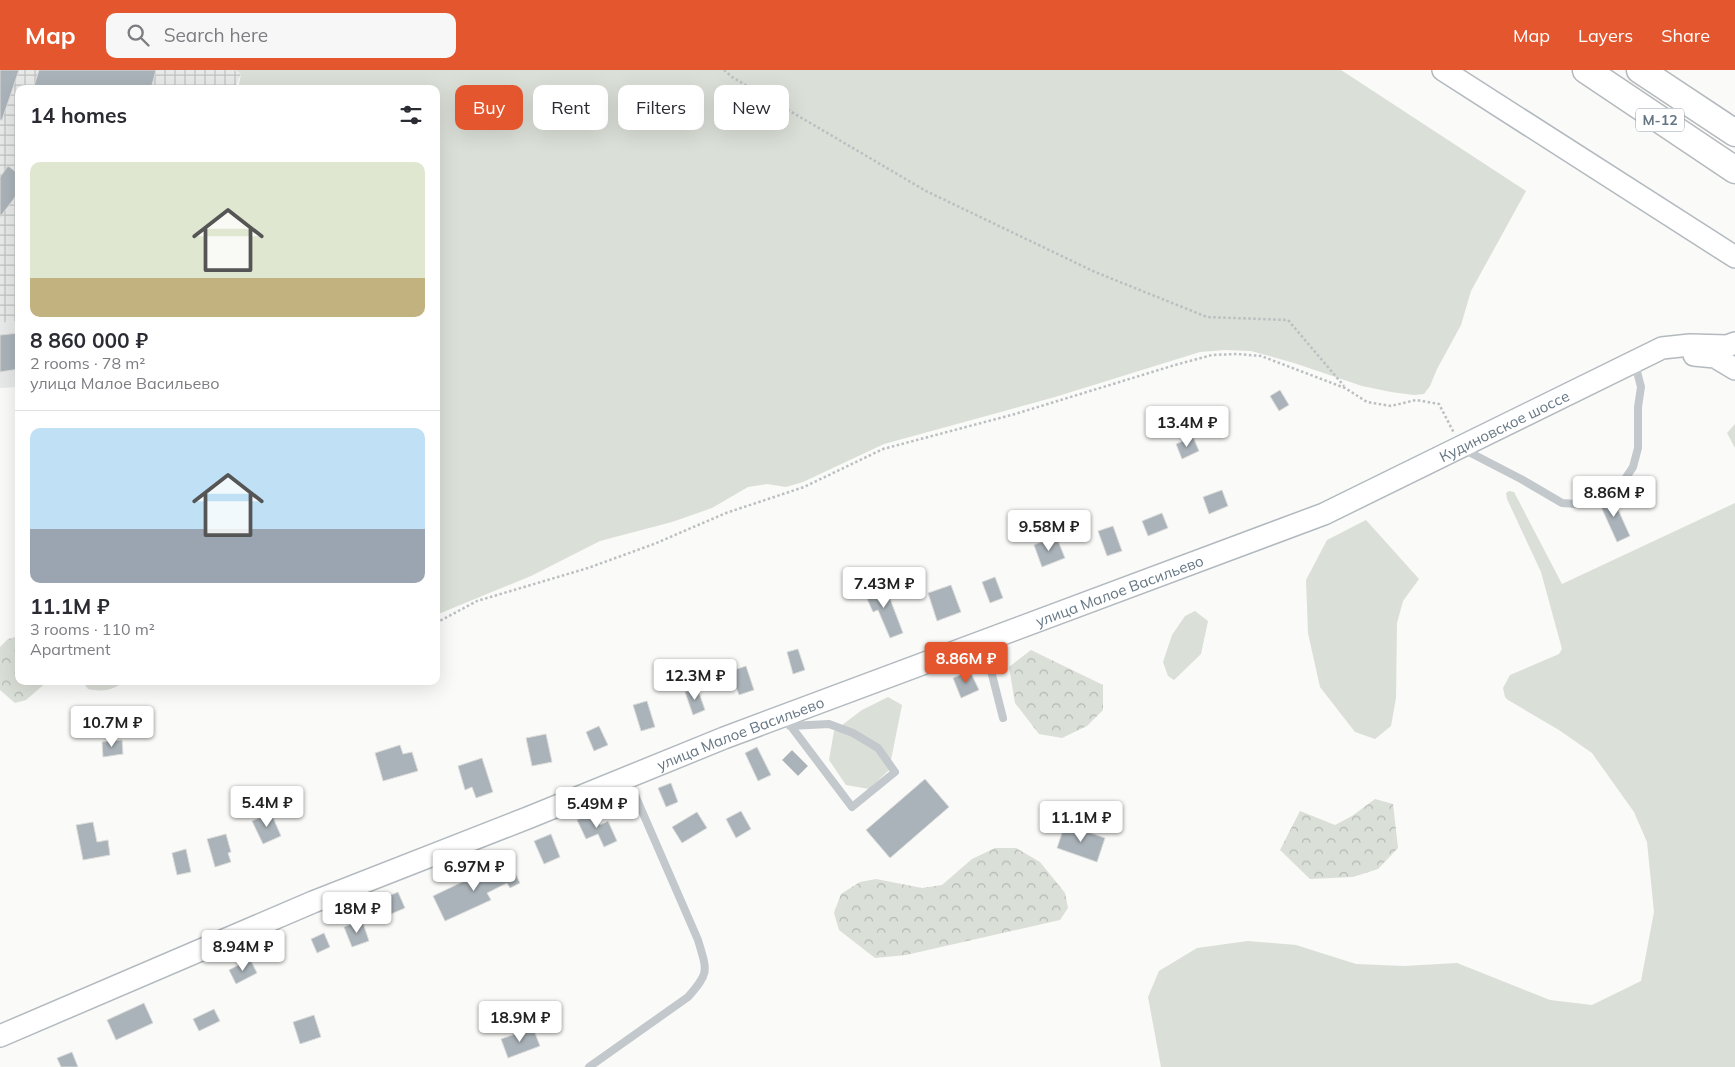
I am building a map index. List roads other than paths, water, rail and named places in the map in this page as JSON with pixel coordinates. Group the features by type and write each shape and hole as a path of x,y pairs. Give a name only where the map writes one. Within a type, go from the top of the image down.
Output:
{"highway":[{"name":"М-12","path":"1586,70 1735,170"},
{"name":"М-12","path":"1640,70 1735,133"}],"main road":[{"path":"1443,70 1735,257"},
{"name":"Кудиновское шоссе","path":"1374,490 1635,363 1662,348 1690,344 1727,346 1735,343"},
{"name":"Кудиновское шоссе","path":"1635,363 1688,354 1715,356 1735,369"},
{"name":"улица Малое Васильево","path":"0,1036 313,902 628,777 787,721 984,642 1324,514 1374,490"}],"lane":[{"path":"1462,448 1562,503 1576,504 1623,482 1633,467 1638,448 1638,407 1641,387 1635,363"},
{"path":"984,642 1003,718"},
{"path":"787,721 829,724 853,733 878,748 895,772 852,806 787,721"},
{"path":"589,1067 688,997 701,982 706,967 698,940 628,777"}]}
